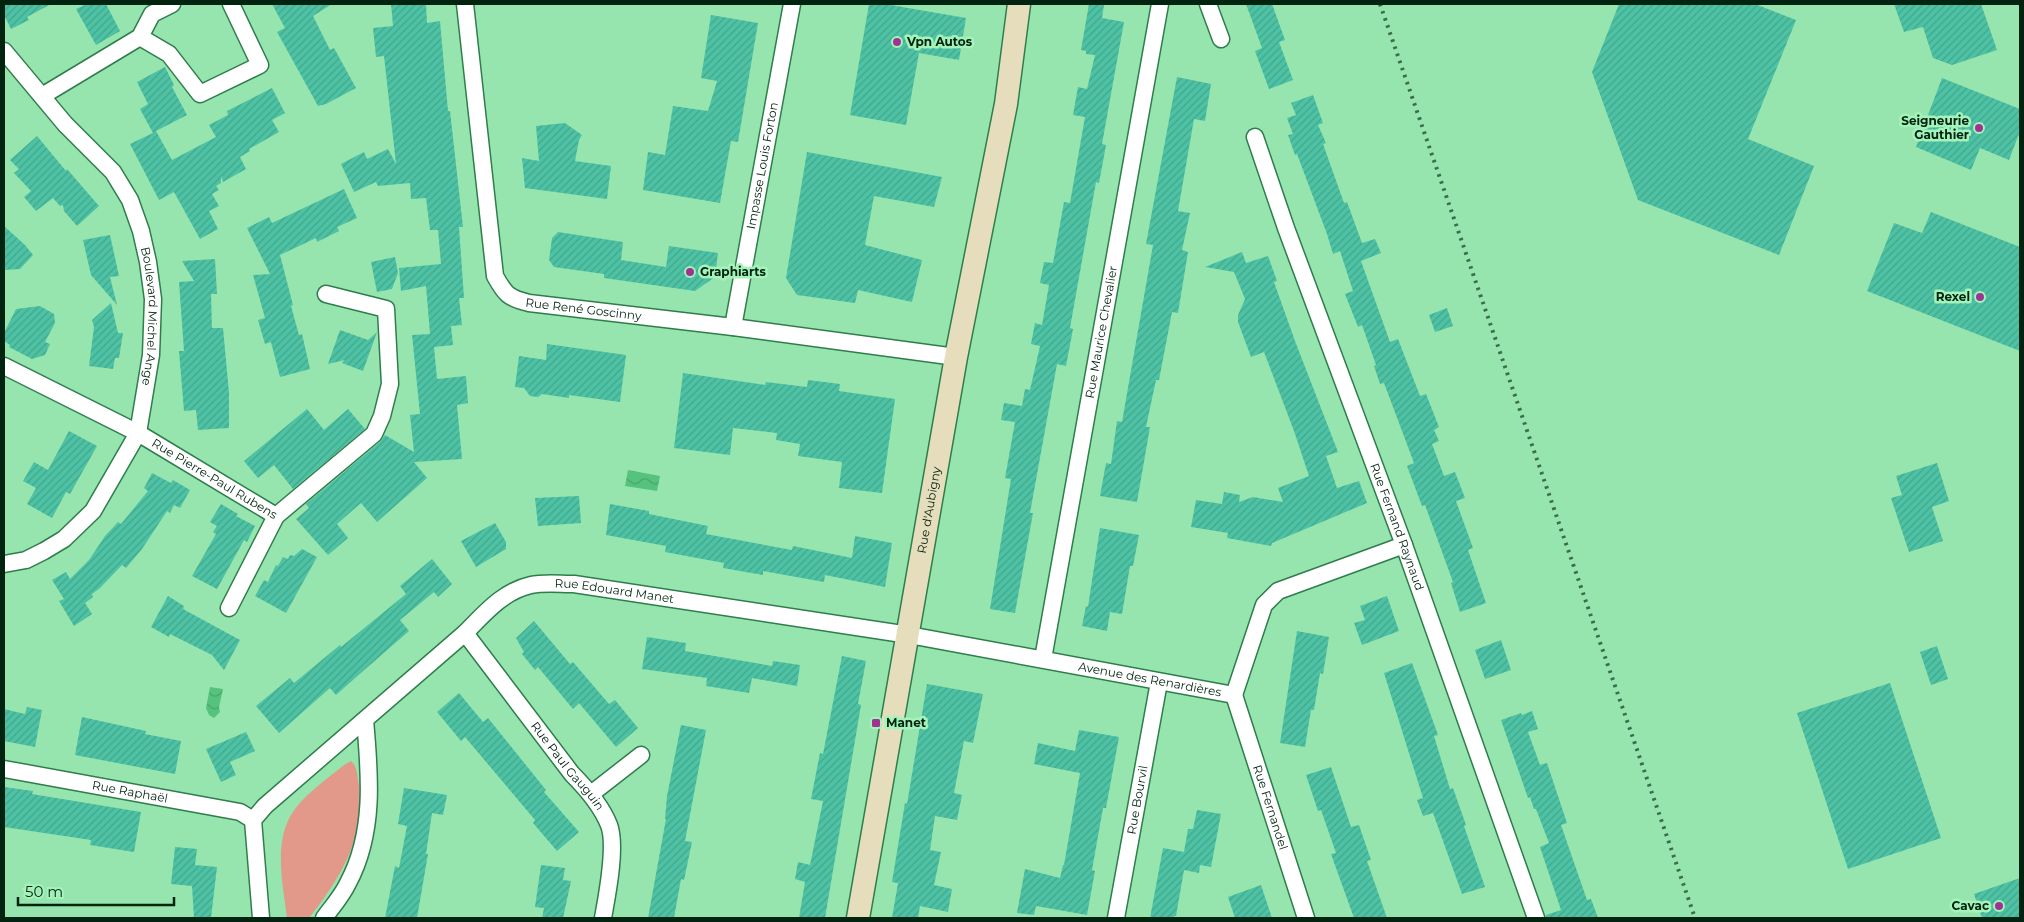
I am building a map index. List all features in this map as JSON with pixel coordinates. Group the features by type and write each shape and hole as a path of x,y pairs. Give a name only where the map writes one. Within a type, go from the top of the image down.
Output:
{"main road":[{"name":"Rue d'Aubigny","path":"858,918 909,635 956,356 1006,104 1019,4"},
{"name":"Rue d'Aubigny","path":"1006,104 1034,4"}],"street":[{"path":"42,96 140,37 152,14 172,4"},
{"path":"140,37 169,54 200,94 260,65 231,4"},
{"name":"Rue René Goscinny","path":"465,4 495,276 504,293 513,299 529,303 956,356"},
{"name":"Impasse Louis Forton","path":"733,327 792,4"},
{"name":"Rue Maurice Chevalier","path":"1043,659 1160,4"},
{"path":"1208,4 1221,39"},
{"name":"Boulevard Michel Ange","path":"4,51 88,148 113,172 130,200 141,231 148,262 153,299 151,356 138,433 105,492 93,511 64,539 26,560 4,564"},
{"name":"Rue Fernand Raynaud","path":"1255,137 1404,545 1536,918"},
{"name":"Rue Pierre-Paul Rubens","path":"4,366 138,433 276,516 374,434 382,416 390,384 386,309 326,294"},
{"path":"229,608 276,516"},
{"name":"Avenue des Renardières","path":"909,635 1234,695 1264,605 1278,591 1404,545"},
{"name":"Rue Edouard Manet","path":"253,820 265,806 465,633 494,604 512,592 530,585 552,583 584,585 909,635"},
{"name":"Rue Paul Gauguin","path":"465,633 572,774 591,794 609,826 612,856 609,888 603,918"},
{"name":"Rue Bourvil","path":"1116,918 1159,682"},
{"name":"Rue Fernandel","path":"1234,695 1306,918"},
{"path":"324,918 348,885 359,860 368,818 370,779 365,720"},
{"path":"591,794 641,755"},
{"name":"Rue Raphaël","path":"4,769 240,812 253,820"},
{"path":"253,820 261,918"}],"shaded area":[{"path":"351,761 357,772 360,804 354,840 348,856 331,888 309,918 287,918 281,848 283,834 288,821 305,797"}],"water":[{"path":"628,470 660,476 657,491 625,486"},
{"path":"210,687 223,689 219,707 220,712 214,718 209,715 206,708"}],"building":[{"path":"4,4 51,4 27,17 29,20 11,29 4,15"},
{"path":"87,4 106,4 120,31 96,45 76,9"},
{"path":"272,4 332,4 313,16 330,50 334,48 356,88 326,104 318,106 277,32 285,28"},
{"path":"391,4 426,4 427,23 440,21 448,111 450,111 463,227 459,227 464,298 459,298 462,325 451,326 453,345 434,347 437,379 466,376 468,403 457,405 462,459 414,462 427,478 377,522 361,503 337,524 348,538 328,555 296,519 309,508 306,504 380,442 385,435 414,452 410,415 420,414 412,335 430,334 426,286 401,291 399,268 441,264 438,230 430,230 426,198 411,199 410,183 378,186 376,182 354,192 341,164 364,152 367,159 388,149 396,164 384,56 376,57 373,28 393,26"},
{"path":"869,4 885,4 966,18 959,60 919,53 906,125 850,115"},
{"path":"1089,4 1104,5 1102,18 1124,22 1102,144 1106,145 1099,183 1096,182 1070,328 1073,329 1066,366 1057,364 1030,513 1033,513 1015,613 990,609 1011,479 1005,478 1015,422 1001,420 1004,403 1022,406 1025,389 1030,390 1040,346 1031,344 1035,323 1042,325 1049,285 1040,283 1044,262 1053,263 1064,202 1070,203 1085,117 1073,115 1078,87 1087,89 1095,55 1086,54 1086,51 1081,50"},
{"path":"1246,4 1272,4 1285,40 1279,42 1293,80 1269,89 1255,51 1262,48"},
{"path":"1619,4 1755,4 1796,20 1748,139 1814,166 1779,255 1638,200 1592,72"},
{"path":"1894,4 1981,4 1997,50 1952,65 1933,58 1923,27 1904,32"},
{"path":"711,15 758,23 738,142 731,141 720,203 643,190 648,152 665,155 673,106 708,111 717,81 701,78"},
{"path":"165,67 174,85 172,87 187,115 156,131 172,160 216,137 209,125 228,115 227,111 272,88 285,113 272,120 279,132 249,149 250,151 240,157 246,169 223,182 221,176 221,183 216,186 219,190 212,194 219,206 209,211 218,229 200,239 174,192 159,200 130,144 153,133 140,109 148,104 137,82"},
{"path":"1177,77 1211,84 1205,121 1194,119 1178,211 1190,213 1182,250 1188,252 1178,313 1172,312 1159,380 1156,380 1146,427 1150,427 1137,502 1100,496 1106,463 1111,464 1117,421 1122,422 1153,245 1146,244"},
{"path":"1942,78 2020,109 2020,131 2009,160 1980,148 1971,170 1916,147"},
{"path":"1313,95 1323,123 1318,125 1326,143 1323,144 1344,203 1347,202 1362,243 1375,239 1381,253 1361,261 1390,342 1398,339 1420,396 1426,394 1439,427 1434,430 1439,441 1432,444 1444,476 1455,472 1465,498 1456,501 1473,548 1468,550 1486,603 1460,612 1451,583 1453,582 1425,505 1422,506 1407,466 1414,463 1384,383 1380,384 1374,366 1376,365 1362,325 1358,327 1345,294 1353,291 1340,251 1333,254 1297,154 1295,155 1288,135 1293,134 1287,118 1296,115 1291,103"},
{"path":"565,123 582,135 579,140 575,161 611,166 607,199 525,188 522,158 539,161 536,126"},
{"path":"37,136 99,206 77,226 64,211 63,205 60,206 53,198 36,211 24,197 31,191 14,173 19,169 10,160"},
{"path":"807,152 942,177 934,207 874,196 865,245 922,260 912,302 858,290 855,303 797,295 786,278"},
{"path":"344,189 357,218 337,227 339,231 317,242 316,238 280,255 293,305 291,306 299,335 302,334 310,369 280,377 271,342 265,344 258,320 265,318 253,275 270,274 247,228 269,217 272,223"},
{"path":"1931,212 2020,247 2020,351 1867,291 1894,223 1922,233"},
{"path":"4,226 33,255 20,269 4,270"},
{"path":"558,232 623,242 621,260 666,267 669,246 718,253 715,277 695,291 604,278 604,274 554,267 549,260 552,238"},
{"path":"110,235 119,276 110,277 117,305 91,275 83,240"},
{"path":"1242,252 1246,263 1268,256 1277,281 1274,282 1295,341 1338,452 1326,456 1337,488 1359,481 1367,503 1272,543 1271,546 1227,538 1228,533 1191,527 1196,500 1222,504 1224,492 1240,495 1239,502 1253,497 1283,502 1278,488 1309,476 1264,352 1251,357 1238,322 1238,315 1245,299 1234,272 1205,267"},
{"path":"395,257 398,273 392,289 377,292 371,262"},
{"path":"215,259 217,294 211,294 212,328 223,328 229,393 229,428 198,430 196,410 184,411 179,351 184,351 179,282 194,281 182,261"},
{"path":"111,303 118,333 123,333 119,358 115,358 113,369 89,366 94,327 92,320"},
{"path":"40,306 54,314 55,323 45,342 50,344 45,355 32,359 9,347 10,345 4,341 4,333 16,309"},
{"path":"1447,308 1453,326 1435,332 1429,315"},
{"path":"340,330 368,340 377,332 363,371 342,363 345,360 328,364"},
{"path":"547,344 626,355 620,402 569,395 569,398 542,394 538,397 530,396 524,388 515,387 519,356 546,360"},
{"path":"683,373 765,385 766,382 807,387 808,380 840,384 839,391 895,399 882,493 839,488 842,462 798,456 800,444 776,440 777,433 733,428 730,455 674,448"},
{"path":"307,409 324,430 348,409 365,429 293,489 274,465 258,478 244,461"},
{"path":"69,431 97,446 70,494 66,492 52,518 27,504 36,488 23,481 34,462 48,470"},
{"path":"1937,463 1949,501 1932,507 1943,541 1909,552 1891,498 1902,495 1896,476"},
{"path":"152,473 171,483 173,480 190,490 180,508 174,505 170,513 167,511 142,549 126,568 122,565 92,594 93,597 85,603 92,614 74,626 59,601 64,599 52,580 66,572 70,579 89,560 105,536 118,522 121,524 148,491 144,488"},
{"path":"579,496 581,523 538,526 535,498"},
{"path":"221,504 238,514 236,516 255,526 247,542 244,540 217,589 192,576 216,534 213,532 217,526 210,522"},
{"path":"610,504 649,511 649,514 708,526 706,534 792,550 793,546 852,558 855,536 892,543 885,587 825,575 824,582 763,571 763,575 723,568 724,563 665,552 666,546 606,535"},
{"path":"495,523 506,542 506,549 476,567 461,541"},
{"path":"1100,528 1139,535 1133,566 1130,566 1122,614 1110,612 1107,631 1082,626 1086,606 1088,607"},
{"path":"302,549 317,557 286,613 255,596 264,580 268,582 276,565 278,566 283,557 288,559 290,555 294,556"},
{"path":"432,559 452,584 438,597 434,592 400,620 409,631 336,695 330,688 279,733 256,706 290,678 294,683 406,594 400,586"},
{"path":"168,596 184,606 183,609 240,640 224,670 212,655 170,634 169,637 151,627"},
{"path":"1387,596 1399,631 1362,645 1354,623 1365,620 1360,606"},
{"path":"534,621 570,664 573,662 609,704 615,700 638,728 616,747 579,703 573,709 538,667 535,670 522,654 524,652 516,638"},
{"path":"1297,631 1329,637 1323,674 1320,673 1314,710 1311,710 1305,747 1280,743"},
{"path":"647,637 686,643 685,651 772,666 773,661 800,665 797,686 752,678 749,693 706,686 707,678 642,669"},
{"path":"1501,640 1511,670 1485,679 1475,650"},
{"path":"1937,646 1948,679 1931,685 1920,652"},
{"path":"842,656 866,661 858,704 861,705 825,918 799,918 805,882 795,879 798,862 810,865 823,801 811,799 820,753 823,754"},
{"path":"1412,663 1438,735 1434,736 1450,789 1453,788 1485,887 1462,894 1433,813 1423,816 1417,800 1423,798 1384,673"},
{"path":"1890,683 1941,838 1848,869 1797,713"},
{"path":"927,684 983,694 973,743 964,741 954,793 962,795 957,820 935,816 930,850 941,852 934,885 952,889 948,912 920,906 918,918 892,918 898,883 892,882"},
{"path":"459,693 483,722 488,718 546,790 544,792 579,832 557,851 533,823 535,820 465,737 461,741 437,712"},
{"path":"27,707 42,710 35,747 4,741 4,709 25,714"},
{"path":"1532,711 1538,729 1528,732 1540,765 1547,763 1567,823 1561,825 1587,900 1591,899 1598,918 1546,918 1546,915 1561,910 1540,847 1549,843 1536,809 1534,809 1530,797 1528,798 1501,720"},
{"path":"82,717 146,731 145,734 181,741 175,774 75,755"},
{"path":"681,725 706,730 685,841 692,842 684,880 681,879 674,918 648,918 666,819 667,796"},
{"path":"1079,730 1119,737 1106,808 1103,808 1092,870 1095,871 1087,915 1036,906 1034,915 1017,913 1025,869 1060,878 1080,773 1034,764 1038,743 1075,751"},
{"path":"246,732 255,751 230,762 236,775 221,782 206,749"},
{"path":"1331,767 1351,827 1359,825 1371,860 1367,861 1387,918 1354,918 1331,854 1336,853 1321,810 1318,811 1306,775"},
{"path":"4,787 33,791 32,794 141,812 134,852 90,845 91,840 4,827"},
{"path":"404,788 447,795 443,815 432,813 426,854 428,854 417,918 385,918 395,866 399,868 407,826 398,824"},
{"path":"1197,810 1221,814 1211,867 1200,865 1199,873 1184,870 1176,916 1174,918 1150,918 1163,848 1184,852 1188,829 1193,829"},
{"path":"175,847 197,849 195,865 217,867 211,918 194,918 192,886 171,884"},
{"path":"541,865 565,868 563,880 571,881 563,918 542,918 544,908 535,907"},
{"name":"Cavac","path":"2020,878 2020,918 1982,918 1974,894"},
{"path":"1261,885 1272,918 1235,918 1228,897"}],"railway":[{"path":"1380,4 1695,918"}],"place":[{"name":"Vpn Autos","path":"897,42"},
{"name":"Seigneurie Gauthier","path":"1979,128"},
{"name":"Graphiarts","path":"690,272"},
{"name":"Rexel","path":"1980,297"},
{"name":"Manet","path":"876,723"},
{"name":"Cavac","path":"1999,906"}]}
